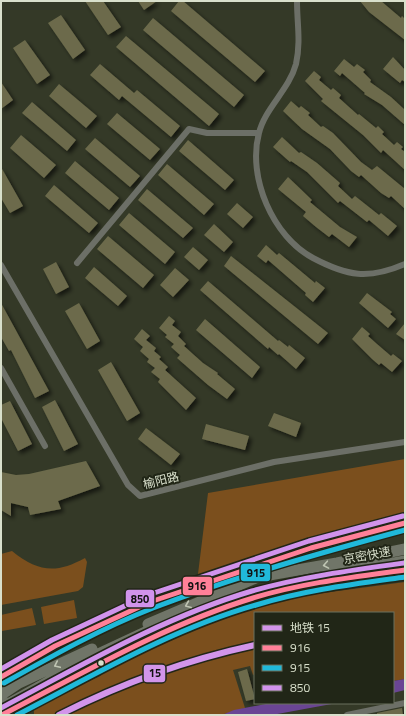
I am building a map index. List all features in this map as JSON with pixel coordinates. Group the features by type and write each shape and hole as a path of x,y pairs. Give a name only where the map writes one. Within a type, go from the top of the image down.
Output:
{"highway":[{"name":"京密快速","path":"1,695 19,683 179,609 258,577 405,549"},
{"name":"京密快速","path":"7,712 94,656 154,628 243,598 334,574 405,561"},
{"path":"181,592 258,577"},
{"path":"234,605 243,598"}],"main road":[{"path":"1,677 62,643 150,602 311,548 405,523"},
{"path":"1,695 7,712 101,662 234,605 324,581 405,570"}],"street":[{"path":"297,1 300,42 295,66 287,84 268,113 259,133 256,156 256,177 264,198 277,222 294,245 308,255 335,270 361,275 385,272 405,264"},
{"path":"77,263 189,129 207,133 259,133"},
{"name":"榆阳路","path":"1,265 128,485 140,496 274,462 405,442"},
{"path":"1,368 45,446"},
{"path":"347,715 405,704"}],"shaded area":[{"path":"405,459 405,518 348,532 197,582 208,493"},
{"path":"12,551 30,563 39,567 47,568 65,567 85,558 87,562 83,587 78,591 1,605 1,554"},
{"path":"405,582 405,679 394,681 394,612 254,612 254,674 250,666 233,670 245,708 221,715 34,715 34,709 45,701 100,676 128,649 215,617 271,600"},
{"path":"74,600 77,618 44,624 41,607"},
{"path":"32,608 36,625 2,631 1,615"},
{"path":"405,679 405,690 394,693 394,681"},
{"path":"266,704 332,704 272,715 222,715 234,710"}],"building":[{"path":"85,1 103,1 121,27 108,35"},
{"path":"138,1 157,1 144,10"},
{"path":"179,1 183,1 265,71 255,82 171,11"},
{"path":"360,1 381,1 401,18 402,16 405,19 405,40 369,12"},
{"path":"61,15 85,50 73,59 48,23"},
{"path":"153,18 244,95 234,107 143,30"},
{"path":"126,36 219,114 209,126 116,47"},
{"path":"25,40 50,75 37,84 13,48"},
{"path":"393,57 405,70 405,82 402,80 400,83 383,69"},
{"path":"344,59 354,67 357,64 365,70 363,72 371,80 370,82 391,97 405,110 405,125 382,105 364,94 365,93 342,73 340,76 334,71"},
{"path":"100,64 134,93 137,90 180,126 171,137 122,96 119,100 90,75"},
{"path":"314,71 321,77 319,80 331,90 333,88 341,95 339,98 358,115 359,114 376,128 378,126 384,132 382,134 394,145 397,142 403,147 401,149 405,152 405,170 383,150 381,153 363,135 321,101 323,99 305,81"},
{"path":"1,82 13,100 1,109"},
{"path":"59,84 97,116 86,128 49,96"},
{"path":"291,101 299,108 301,106 310,113 308,115 321,127 323,126 333,133 361,162 372,170 377,166 405,189 405,209 391,196 389,198 381,193 361,175 359,177 351,171 330,149 302,129 283,111"},
{"path":"32,102 76,140 67,151 22,113"},
{"path":"117,113 160,149 150,160 107,124"},
{"path":"21,135 56,165 44,178 10,148"},
{"path":"282,137 299,153 301,152 317,163 340,183 338,186 352,199 355,196 379,215 381,213 397,226 388,236 369,220 367,222 340,201 338,203 307,172 291,161 290,162 273,147"},
{"path":"95,138 140,176 130,187 85,149"},
{"path":"188,140 234,180 225,190 179,151"},
{"path":"75,161 119,198 109,210 65,173"},
{"path":"167,164 214,204 204,215 158,175"},
{"path":"1,167 23,206 10,213 1,198"},
{"path":"288,177 312,200 310,202 340,227 357,237 349,247 332,234 329,237 316,227 303,216 306,212 278,189"},
{"path":"54,185 98,223 89,233 45,196"},
{"path":"147,189 193,228 183,238 138,200"},
{"path":"237,203 253,217 243,228 227,214"},
{"path":"129,213 175,252 165,264 119,225"},
{"path":"214,224 233,242 224,252 204,235"},
{"path":"108,236 154,275 143,288 97,249"},
{"path":"266,245 277,255 279,253 315,283 316,281 325,288 313,302 305,295 306,293 268,260 266,263 257,256"},
{"path":"193,247 208,260 199,270 184,257"},
{"path":"231,256 328,333 318,344 224,266"},
{"path":"56,262 69,287 56,294 43,269"},
{"path":"94,267 127,296 118,306 85,278"},
{"path":"175,268 189,280 173,297 160,285"},
{"path":"208,281 278,341 279,340 288,347 289,345 305,358 296,369 279,354 278,355 269,347 268,349 200,290"},
{"path":"367,293 392,312 390,314 396,319 388,328 359,303"},
{"path":"1,303 49,391 35,398 11,350 9,351 1,337"},
{"path":"79,303 100,341 87,349 65,311"},
{"path":"169,316 175,321 172,325 181,332 178,336 186,344 184,346 203,363 218,373 217,374 235,389 227,399 208,385 177,358 180,355 171,347 174,344 165,337 167,335 159,328"},
{"path":"205,319 260,367 252,378 196,330"},
{"path":"405,323 405,340 396,334"},
{"path":"362,327 370,334 368,336 391,356 393,354 402,361 392,372 381,363 379,365 352,339"},
{"path":"142,329 150,336 146,340 156,348 154,351 161,357 159,359 168,367 165,370 196,398 186,410 158,382 160,379 151,372 155,368 147,362 149,359 140,351 143,347 134,339"},
{"path":"111,362 140,413 127,421 98,370"},
{"path":"55,400 78,444 64,451 42,407"},
{"path":"10,401 32,444 18,451 1,418 1,405"},
{"path":"274,413 301,423 296,437 268,426"},
{"path":"206,424 249,436 245,450 202,439"},
{"path":"146,428 180,454 171,465 138,439"},
{"path":"86,461 100,486 58,501 61,509 30,515 28,507 11,503 11,516 1,510 1,472 16,475 29,474"},
{"path":"247,669 254,699 246,701 238,672"},
{"path":"402,708 403,715 377,715 377,713"}],"metro line":[{"name":"15","path":"59,715 106,693 179,665 254,645"}],"transit line":[{"name":"850","path":"1,669 52,640 148,595 309,541 403,516"},
{"name":"916","path":"1,677 55,646 150,602 311,548 405,523"},
{"name":"915","path":"4,683 96,633 153,608 278,566 405,530"},
{"name":"850","path":"1,708 124,643 187,614 219,602 252,591 289,582 346,571 404,563"},
{"name":"916","path":"2,715 125,651 220,609 290,588 405,570"},
{"name":"915","path":"17,715 134,654 225,615 293,595 405,577"}]}
